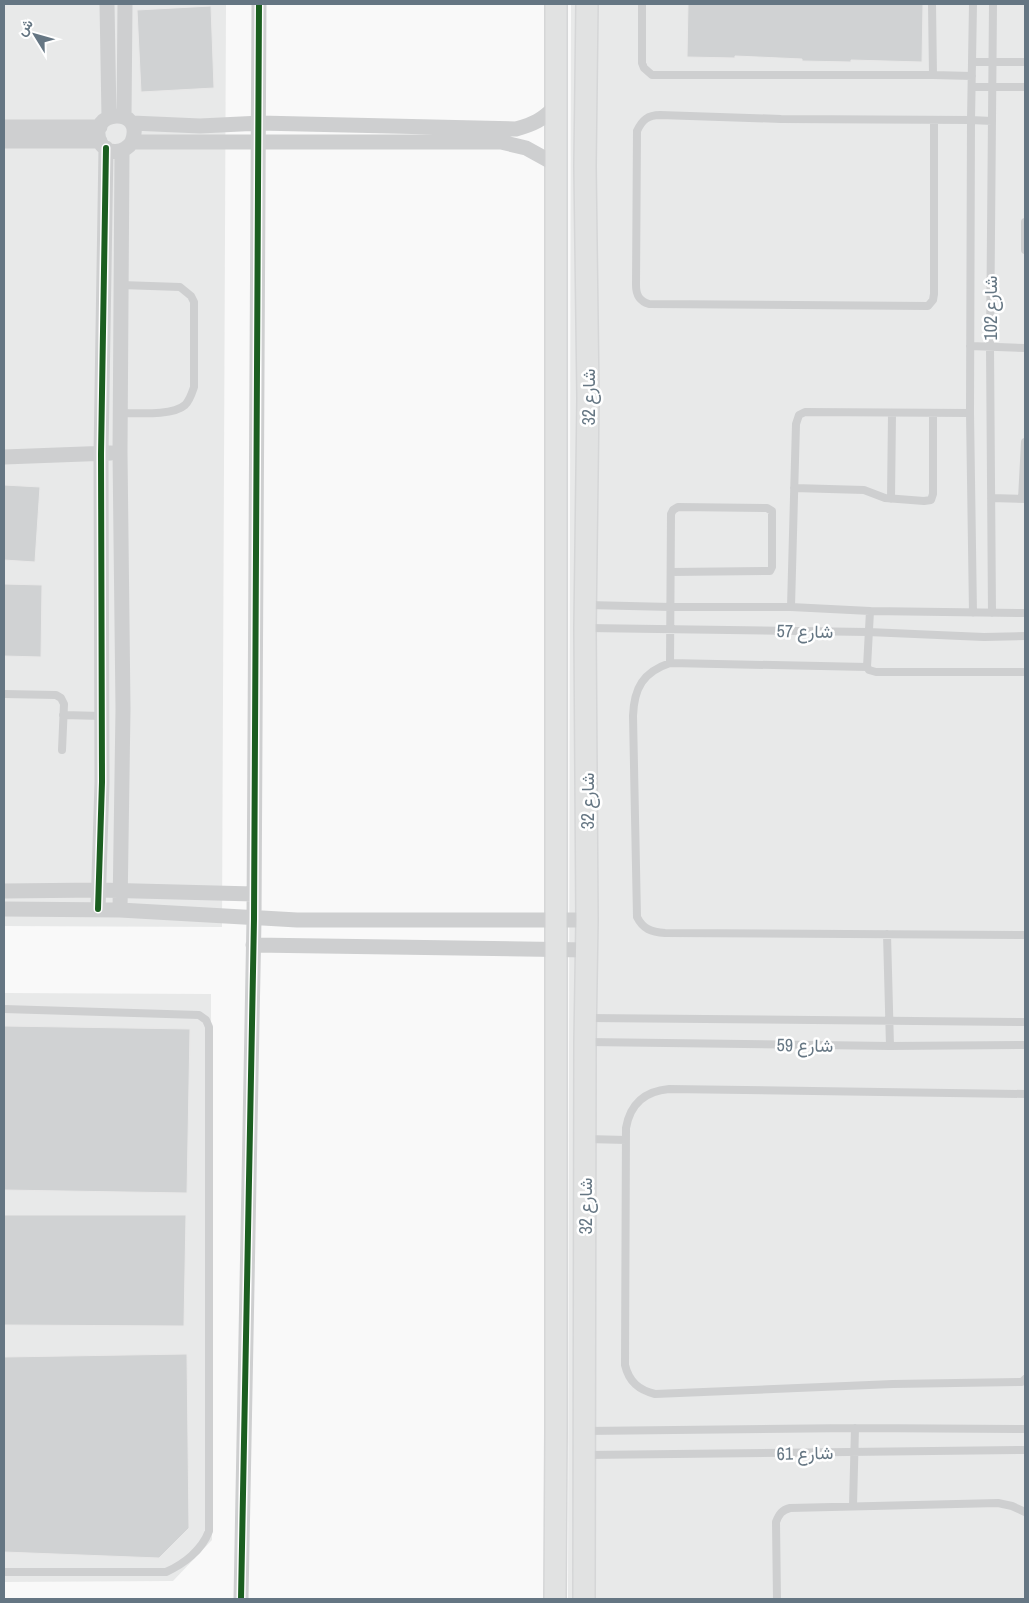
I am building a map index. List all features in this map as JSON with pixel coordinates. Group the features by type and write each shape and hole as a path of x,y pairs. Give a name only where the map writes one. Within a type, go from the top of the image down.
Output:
{"main road":[{"name":"شارع 32","path":"555,1599 556,4"},
{"name":"شارع 32","path":"584,1599 585,1042 588,920 585,628 588,398 585,166 587,4"},
{"path":"555,605 585,605"},
{"path":"555,628 585,628"},
{"path":"556,1432 585,1431"},
{"path":"556,1455 584,1455"}],"street":[{"path":"98,909 102,782 101,454 104,133 108,4"},
{"path":"120,910 123,709 120,452 121,284 127,147 134,136 134,129 128,120 125,4"},
{"path":"241,1599 254,918 259,4"},
{"path":"4,141 104,133 117,115 128,120 200,126 259,123 516,129 543,119 555,107"},
{"path":"4,127 104,133"},
{"path":"104,133 111,151 127,147 258,142 501,142 526,148 555,164"},
{"path":"4,457 120,452"},
{"path":"102,782 122,782"},
{"path":"4,891 120,890 254,894"},
{"path":"4,909 98,909 297,920 588,920"},
{"path":"253,945 587,950"}],"lane":[{"path":"642,4 642,63 644,68 652,75 972,76"},
{"path":"932,4 933,75"},
{"name":"شارع 102","path":"973,4 970,346 973,613"},
{"name":"شارع 102","path":"992,613 990,347 993,4"},
{"path":"973,62 1025,62"},
{"path":"972,87 1025,87"},
{"path":"934,120 934,294 933,300 928,306 649,304 643,302 639,297 636,285 637,131 640,123 646,118 660,115 781,119 971,120 992,121"},
{"path":"1025,222 1025,250"},
{"path":"120,413 177,410 185,405 191,397 194,387 194,302 191,296 180,287 121,284"},
{"path":"970,346 1025,348"},
{"path":"791,607 796,424 799,415 804,412 970,413"},
{"path":"891,499 892,414"},
{"path":"794,488 864,490 880,497 891,499 928,501 933,497 933,414"},
{"path":"991,498 1024,499 1025,442"},
{"path":"670,663 671,514 674,508 770,509 772,513 772,567 770,571 671,572"},
{"name":"شارع 57","path":"585,605 791,607 973,613 1025,612"},
{"path":"867,667 870,611"},
{"name":"شارع 57","path":"585,628 868,632 984,637 1025,636"},
{"path":"1025,672 876,672 869,670 867,667 670,663 649,673 641,682 636,692 634,704 636,908 637,916 647,930 665,933 1025,935"},
{"path":"4,694 56,695 63,700 62,750"},
{"path":"63,715 102,716"},
{"path":"887,934 890,1046"},
{"path":"4,1009 199,1015 206,1020 209,1027 209,1531 206,1541 182,1564 157,1574 4,1572"},
{"name":"شارع 59","path":"586,1018 1025,1022"},
{"name":"شارع 59","path":"585,1042 890,1046 1025,1045"},
{"path":"1025,1094 658,1090 648,1093 632,1108 628,1117 626,1140 625,1365 627,1374 638,1388 655,1394 893,1384 1022,1382 1025,1379"},
{"path":"585,1138 626,1140"},
{"path":"853,1506 855,1428"},
{"name":"شارع 61","path":"585,1431 855,1428 1025,1429"},
{"name":"شارع 61","path":"584,1455 1025,1450"},
{"path":"777,1599 776,1522 781,1513 790,1508 998,1503 1012,1506 1025,1512"}],"shaded area":[{"path":"4,4 226,4 222,927 4,926"},
{"path":"571,4 1025,4 1025,1599 568,1599"},
{"path":"4,993 211,994 212,1540 173,1581 4,1582"}],"building":[{"path":"688,4 923,4 922,62 802,61 802,59 735,56 735,58 687,57"},
{"path":"211,6 214,88 141,92 137,10"},
{"path":"4,485 40,487 35,562 4,560"},
{"path":"4,584 42,585 41,657 4,656"},
{"path":"4,1026 190,1029 187,1193 4,1190"},
{"path":"4,1215 186,1215 184,1326 4,1325"},
{"path":"187,1354 189,1528 159,1558 4,1552 4,1357"}],"cycle path":[{"path":"241,1599 254,919 259,4"},
{"path":"98,909 102,782 101,454 106,148"}]}
